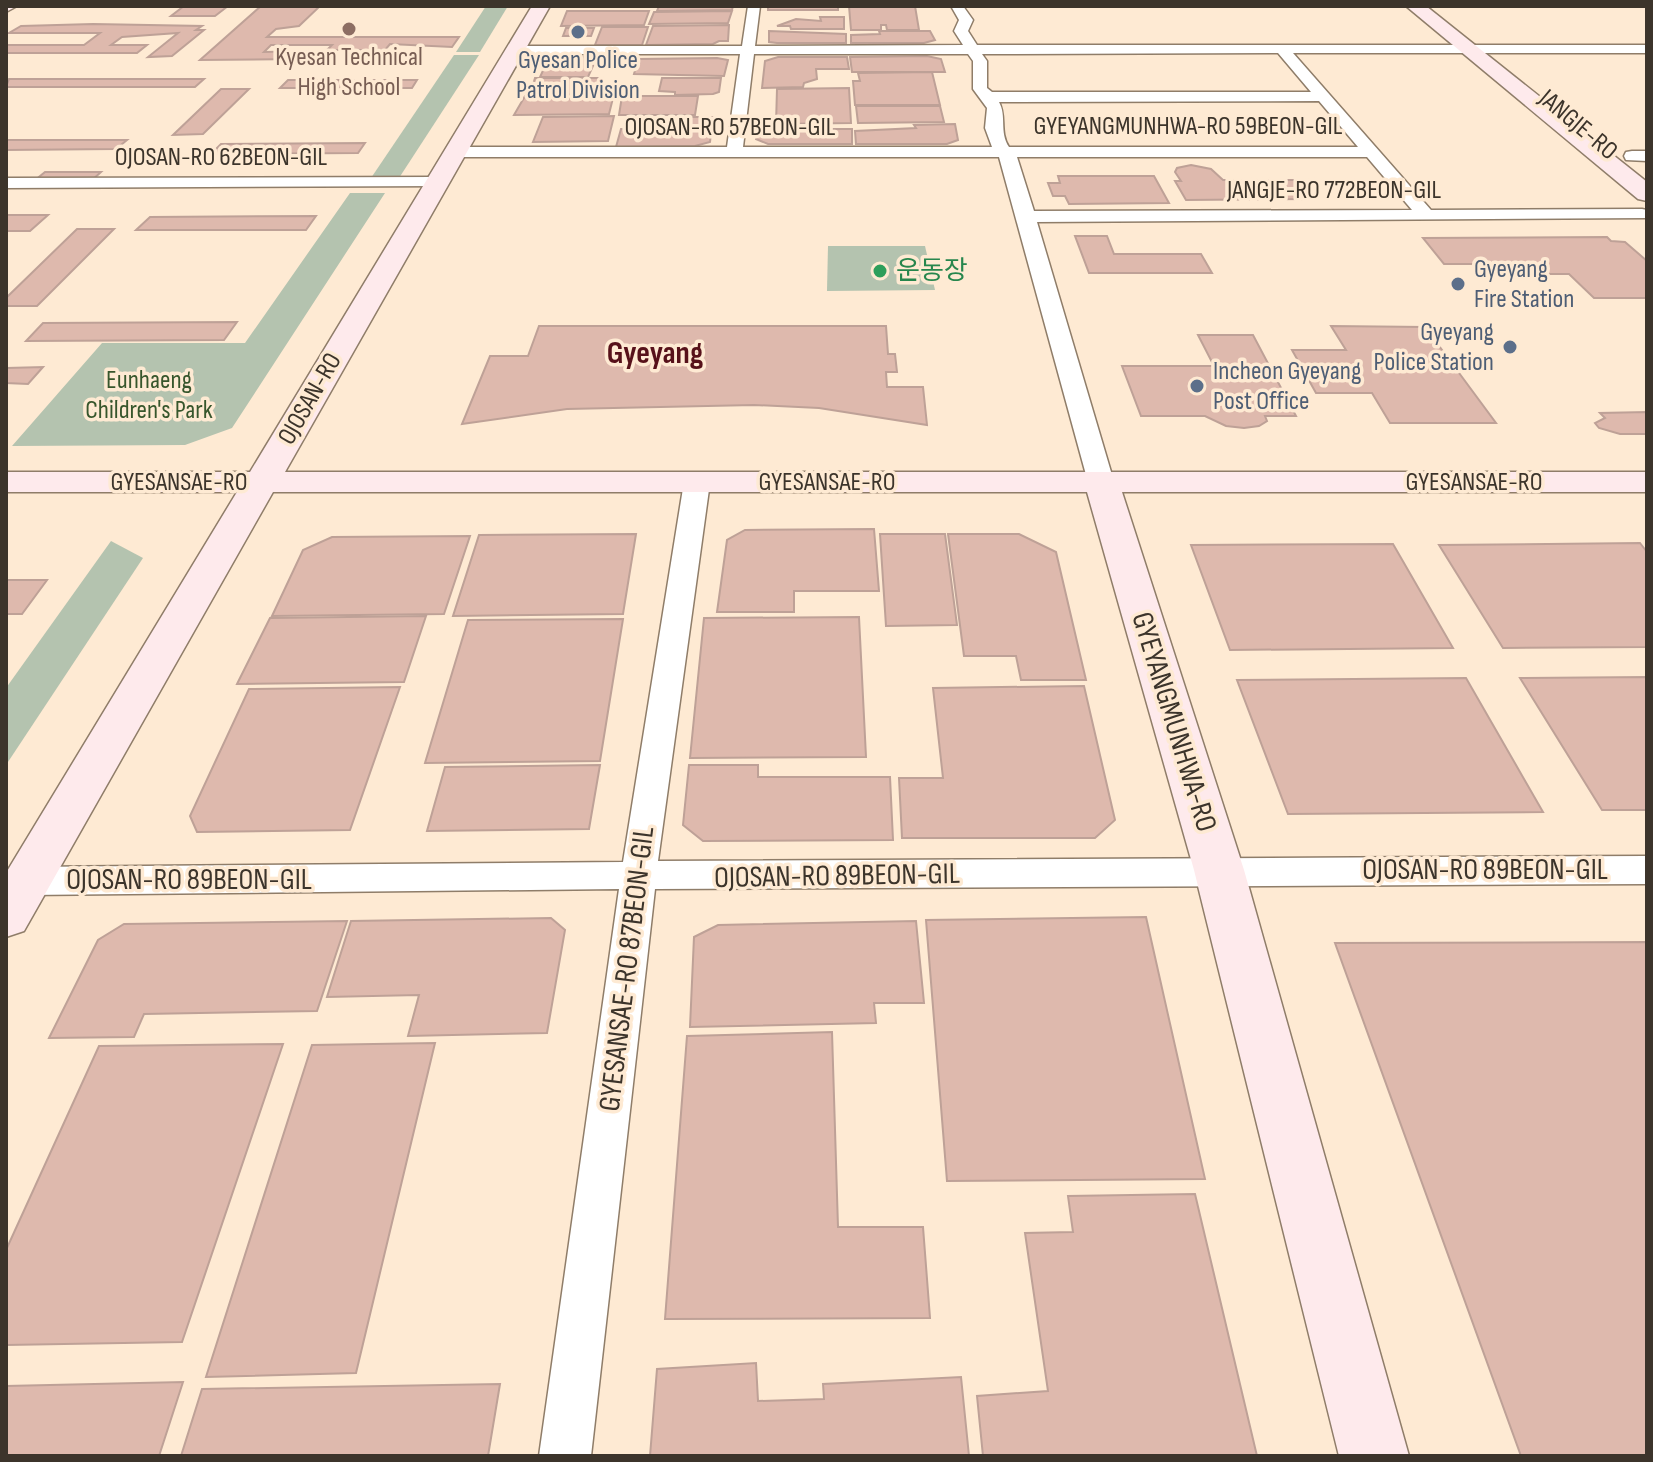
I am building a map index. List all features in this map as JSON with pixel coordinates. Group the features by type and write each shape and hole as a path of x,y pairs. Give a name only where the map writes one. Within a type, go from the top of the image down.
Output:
{"street":[{"name":"OJOSAN-RO","path":"6,917 541,6"},
{"path":"734,153 754,6"},
{"name":"GYEYANGMUNHWA-RO","path":"957,6 966,20 961,31 980,61 980,89 989,97 997,113 993,126 995,139 1010,159 1101,482 1219,870 1374,1456"},
{"name":"JANGJE-RO","path":"1415,6 1489,66 1552,94 1642,160"},
{"path":"1282,49 1427,216"},
{"path":"1609,49 1634,66"},
{"path":"515,50 1647,49"},
{"name":"JANGJE-RO","path":"1489,66 1495,93 1645,209"},
{"path":"989,97 1323,96"},
{"name":"OJOSAN-RO 57BEON-GIL","path":"455,152 1005,153"},
{"name":"GYEYANGMUNHWA-RO 59BEON-GIL","path":"1005,153 1371,152"},
{"name":"OJOSAN-RO 62BEON-GIL","path":"6,183 437,182"},
{"name":"JANGJE-RO 772BEON-GIL","path":"1026,217 1427,216 1645,209"},
{"name":"GYESANSAE-RO","path":"6,482 1647,482"},
{"name":"GYESANSAE-RO 87BEON-GIL","path":"565,1456 638,878 697,482"},
{"name":"OJOSAN-RO 89BEON-GIL","path":"27,881 638,878 1219,870 1647,870"}],"green space":[{"path":"486,6 508,6 480,52 456,52"},
{"path":"454,55 479,55 399,178 371,178"},
{"name":"Eunhaeng Children's Park","path":"350,193 385,193 232,428 185,445 12,446 102,343 245,343"},
{"name":"운동장","path":"828,246 925,246 935,290 827,291"},
{"path":"111,541 143,558 6,765 6,688"}],"building":[{"path":"184,6 228,6 215,16 171,16"},
{"path":"261,6 320,6 299,26 276,29 267,37 459,37 452,47 390,44 385,50 327,50 332,45 271,45 264,52 307,51 299,59 200,60"},
{"path":"659,6 733,6 732,10 657,11"},
{"path":"768,6 838,6 838,10 768,10"},
{"path":"849,6 915,6 919,30 887,30 886,25 881,25 881,30 851,30"},
{"path":"567,11 649,11 644,25 561,26"},
{"path":"732,11 728,23 649,24 654,12"},
{"path":"820,17 844,17 844,29 777,26 796,19 821,21"},
{"path":"729,25 728,41 646,45 653,26"},
{"path":"21,26 202,26 196,30 204,30 172,56 148,57 178,33 122,37 111,45 147,45 137,53 6,53 6,45 84,45 100,33 9,33"},
{"path":"602,27 648,27 642,45 595,45"},
{"name":"Gyesan Police Patrol Division","path":"566,28 594,28 591,36 563,36"},
{"path":"769,31 846,34 846,43 769,42"},
{"path":"879,31 930,31 935,40 924,43 851,43 851,35 880,34"},
{"path":"564,56 597,57 588,77 540,77 547,62"},
{"path":"927,56 941,59 945,72 852,72 850,57"},
{"path":"778,57 847,57 849,69 816,69 817,79 804,83 803,87 762,88 765,61"},
{"path":"638,59 728,60 724,76 634,74"},
{"path":"932,72 940,105 855,105 853,81 860,81 858,73"},
{"path":"535,78 602,78 601,83 590,83 588,94 530,95"},
{"path":"662,78 721,78 719,92 675,95 675,92 659,91"},
{"path":"9,79 204,79 195,87 6,87"},
{"path":"288,80 417,80 412,88 280,88"},
{"path":"849,88 851,123 776,124 777,89"},
{"path":"221,89 249,89 203,134 173,135"},
{"path":"525,96 552,96 551,99 613,98 609,114 514,115"},
{"path":"622,96 698,96 695,115 619,115"},
{"path":"856,106 940,106 944,122 858,123"},
{"path":"614,116 608,141 533,142 543,117"},
{"path":"680,117 713,117 710,142 695,146 616,147 621,129 678,129"},
{"path":"955,124 958,140 947,144 856,144 855,131"},
{"path":"757,125 784,125 784,129 852,129 852,144 768,144 756,139"},
{"path":"6,140 127,140 116,149 6,150"},
{"path":"365,143 358,153 211,154 221,144"},
{"path":"1191,165 1211,169 1223,180 1297,180 1312,199 1186,200 1175,181 1181,181 1175,172 1177,168"},
{"path":"45,172 101,172 91,181 34,181"},
{"path":"1058,176 1154,176 1169,203 1069,204 1065,196 1053,196 1048,183 1060,183"},
{"path":"6,215 48,215 30,231 6,231"},
{"path":"316,216 306,230 136,230 150,217"},
{"path":"77,229 114,229 37,306 6,306 6,298"},
{"path":"1075,236 1107,236 1114,254 1201,254 1212,273 1089,273"},
{"path":"1607,237 1611,241 1625,242 1647,261 1647,298 1594,298 1569,274 1493,274 1483,264 1444,264 1423,238"},
{"path":"237,322 224,340 26,341 43,323"},
{"path":"539,326 886,326 888,354 895,354 897,372 886,372 887,387 923,387 927,425 819,408 754,405 567,409 462,424 490,356 528,356"},
{"path":"1331,326 1425,327 1496,423 1390,423 1372,393 1316,393 1292,350 1346,350"},
{"path":"1198,335 1253,335 1296,416 1265,416 1267,421 1259,426 1244,428 1226,426 1205,416 1141,416 1122,366 1214,366"},
{"path":"43,367 28,384 6,383 7,368"},
{"path":"1647,412 1647,434 1620,434 1599,428 1595,423 1605,418 1600,413"},
{"path":"874,529 879,591 794,591 794,612 717,612 727,540 745,530"},
{"path":"636,534 623,614 453,616 479,535"},
{"path":"880,534 945,534 957,625 886,626"},
{"path":"948,534 1019,534 1056,552 1086,680 1021,680 1016,656 964,656"},
{"path":"470,536 444,614 272,616 303,550 332,537"},
{"path":"1640,543 1647,552 1647,647 1503,648 1439,545"},
{"path":"1393,544 1453,648 1230,650 1191,545"},
{"path":"6,580 47,580 22,614 6,614"},
{"path":"426,616 404,682 237,684 270,618"},
{"path":"859,617 866,757 690,758 704,618"},
{"path":"623,619 600,761 425,763 468,620"},
{"path":"1647,677 1647,810 1602,810 1520,678"},
{"path":"1466,678 1543,812 1288,814 1237,680"},
{"path":"1084,686 1115,820 1095,838 902,838 899,778 943,778 933,688"},
{"path":"400,687 350,830 197,832 190,816 249,689"},
{"path":"600,765 589,829 427,831 445,767"},
{"path":"689,765 758,765 758,777 890,777 893,840 703,841 683,825"},
{"path":"1146,917 1205,1179 947,1181 926,920"},
{"path":"551,918 565,930 547,1033 408,1036 419,995 327,997 351,921"},
{"path":"347,921 317,1011 144,1014 134,1037 49,1038 98,940 124,924"},
{"path":"916,921 924,1003 874,1003 876,1023 690,1027 694,937 718,925"},
{"path":"1647,942 1647,1456 1521,1456 1335,943"},
{"path":"832,1032 838,1227 923,1227 930,1318 665,1319 687,1036"},
{"path":"435,1043 356,1373 206,1377 312,1045"},
{"path":"283,1044 182,1342 6,1345 6,1250 99,1046"},
{"path":"1195,1194 1257,1456 983,1456 977,1396 1048,1391 1025,1233 1073,1232 1068,1196"},
{"path":"756,1363 758,1401 824,1399 823,1384 961,1377 969,1456 650,1456 657,1369"},
{"path":"183,1382 159,1456 6,1456 6,1386"},
{"path":"500,1384 488,1456 181,1456 202,1389"}],"place":[{"name":"Kyesan Technical High School","path":"349,29"},
{"name":"Gyesan Police Patrol Division","path":"578,32"},
{"name":"운동장","path":"880,271"},
{"name":"Gyeyang Fire Station","path":"1458,284"},
{"name":"Gyeyang Police Station","path":"1510,347"},
{"name":"Incheon Gyeyang Post Office","path":"1197,386"}],"district":[{"name":"Gyeyang","path":"655,353"}]}
